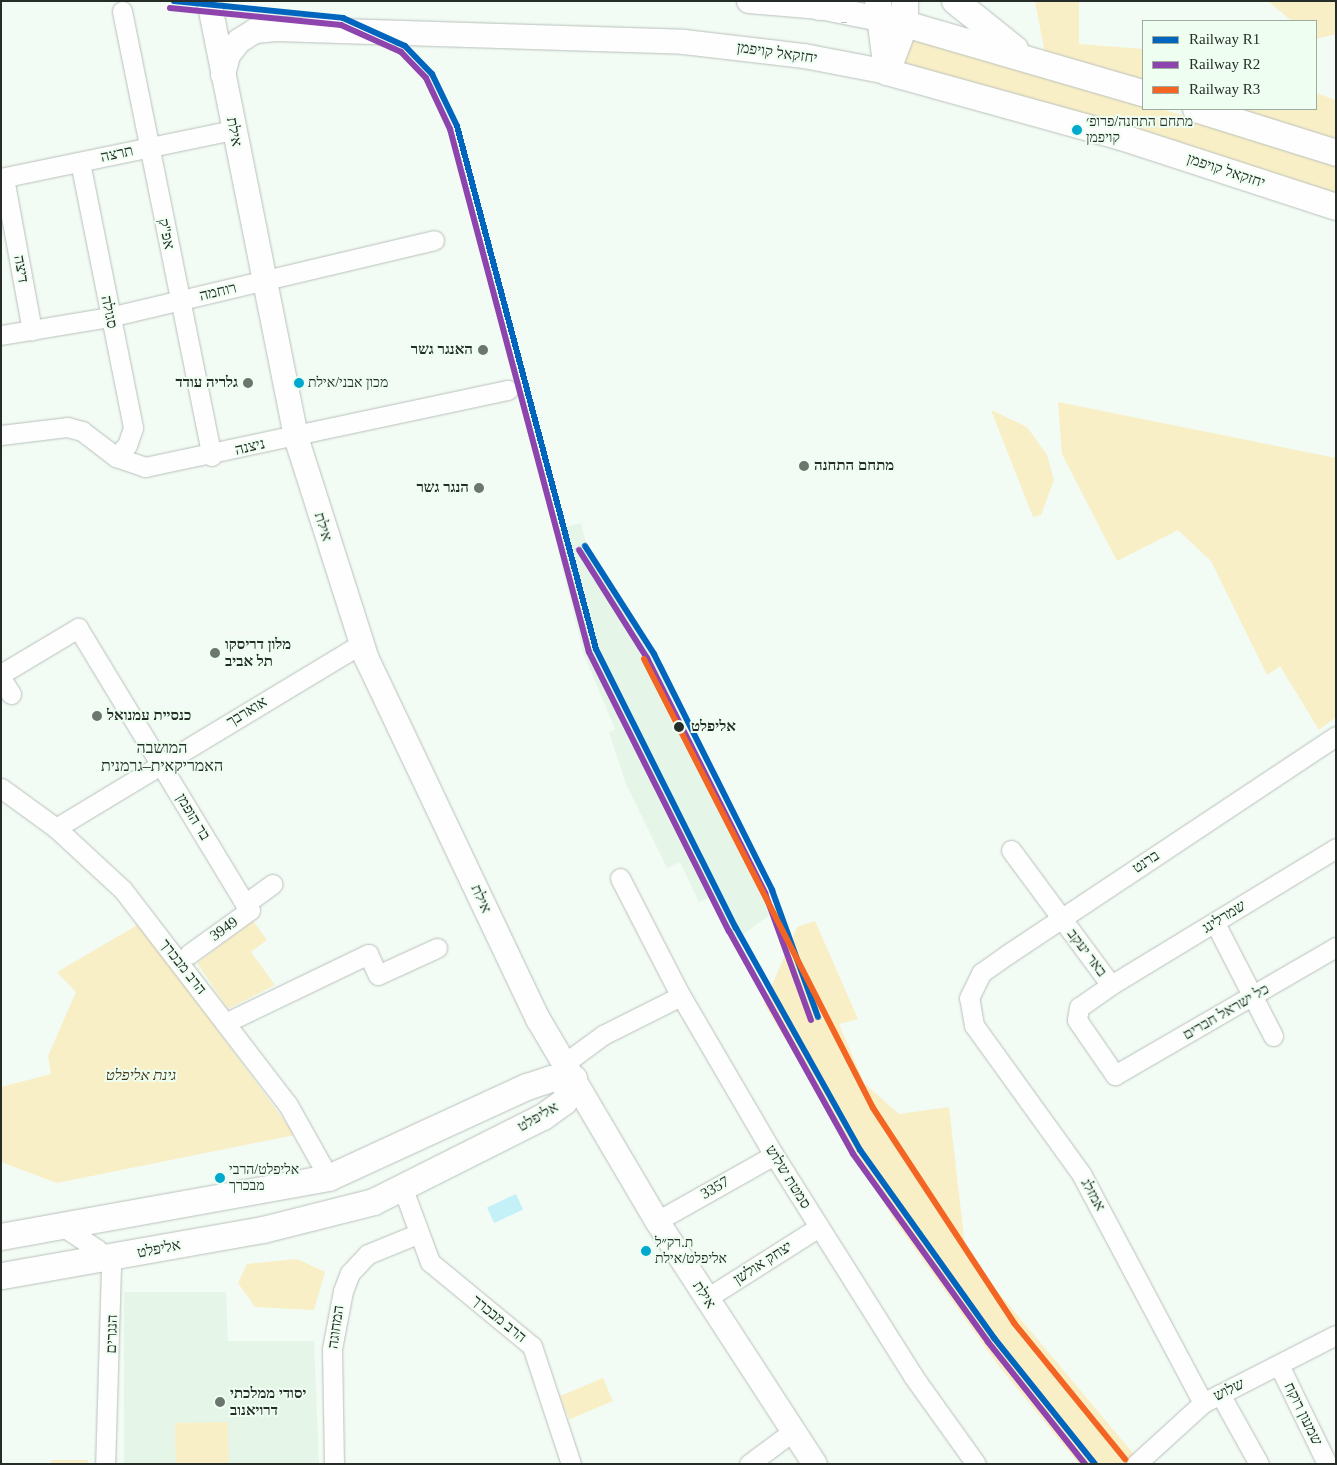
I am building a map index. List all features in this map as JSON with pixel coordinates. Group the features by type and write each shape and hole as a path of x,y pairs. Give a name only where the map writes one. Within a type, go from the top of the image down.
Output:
{"main road":[{"path":"955,1 1028,58"},
{"path":"878,10 887,72"},
{"path":"887,72 905,12 1028,58 1142,93"},
{"name":"יחזקאל קויפמן","path":"887,72 1121,137 1336,207"},
{"path":"1199,110 1336,153"},
{"name":"אליפלט","path":"1,1237 329,1178 564,1074 564,1102 542,1117 403,1189 336,1214 106,1259 1,1276"}],"street":[{"name":"אילת","path":"209,1 233,130 296,437 361,644 564,1074 792,1432 815,1464"},
{"path":"749,1 832,4 905,12"},
{"name":"אפ\"ק","path":"122,11 212,456"},
{"name":"יחזקאל קויפמן","path":"223,75 228,55 239,41 255,31 276,29 684,42 804,56 887,72"},
{"name":"תרצה","path":"3,178 233,130"},
{"name":"סגולה","path":"80,162 109,317 133,428 127,445 116,457"},
{"name":"דיצה","path":"3,178 32,330"},
{"name":"רוחמה","path":"1,335 109,317 264,282 434,240"},
{"name":"ניצנה","path":"1,435 67,427 82,431 116,457 145,467 212,456 508,390"},
{"name":"בר הופמן","path":"1,676 78,628 246,904"},
{"name":"אוארבך","path":"56,828 361,644"},
{"path":"1,676 11,694"},
{"name":"ברנט","path":"969,998 981,973 1336,736"},
{"name":"הרב מבכרך","path":"1,788 56,828 123,890 227,1022 288,1105 329,1178"},
{"name":"שמרלינג","path":"1111,985 1336,848"},
{"name":"באר יעקב","path":"1011,850 1111,985 1079,1007 1077,1020 1115,1075"},
{"name":"סמטת שלוש","path":"620,878 681,996 774,1155 913,1376 976,1464"},
{"name":"3949","path":"189,954 250,910 246,904 273,884"},
{"path":"1215,923 1273,1036"},
{"path":"227,1022 368,954 378,974 437,948"},
{"name":"כל ישראל חברים","path":"1115,1075 1336,948"},
{"name":"אליפלט","path":"564,1074 597,1039 681,996"},
{"name":"אמזלג","path":"969,998 974,1025 1082,1175 1203,1403"},
{"name":"3357","path":"657,1221 774,1155"},
{"name":"הרב מבכרך","path":"403,1189 417,1234 436,1269 532,1346 571,1464"},
{"path":"64,1227 106,1259"},
{"name":"יצחק אולשן","path":"707,1298 819,1227"},
{"name":"המחוגה","path":"334,1464 332,1349 343,1290 350,1273 368,1254 417,1234"},
{"name":"הנגרים","path":"105,1464 113,1325 111,1268 106,1259"},
{"name":"שלוש","path":"1136,1464 1203,1403 1336,1336"},
{"name":"שמעון רוקח","path":"1279,1365 1327,1464"},
{"path":"1220,1394 1259,1464"},
{"path":"749,1464 792,1432"}],"shaded area":[{"path":"581,523 589,554 677,693 668,697 771,914 734,941 711,897 699,902 680,862 667,868 626,784 609,733 615,729 584,655 559,554 557,529"},
{"name":"יסודי ממלכתי דרויאנוב","path":"124,1292 226,1292 228,1341 314,1341 319,1464 124,1464"}],"green space":[{"path":"1035,1 1079,1 1079,44 1142,49 1142,84 1045,54"},
{"path":"1268,1 1336,1 1336,34 1317,39 1317,20 1291,20"},
{"path":"910,36 1142,103 1142,110 1164,110 1336,162 1336,196 898,67"},
{"path":"1317,93 1336,100 1336,139 1233,110 1317,110"},
{"path":"1058,402 1336,458 1336,717 1319,730 1280,666 1267,675 1211,561 1178,530 1117,561 1062,454"},
{"path":"991,410 1027,427 1047,455 1054,480 1041,515 1033,517"},
{"path":"253,921 267,940 251,952 275,985 228,1009 197,963"},
{"path":"815,921 858,1019 839,1024 864,1083 899,1114 949,1107 966,1254 1142,1464 1079,1464 998,1365 895,1221 764,1004 797,927"},
{"name":"גינת אליפלט","path":"139,924 295,1135 57,1183 1,1162 1,1087 51,1074 48,1056 76,992 57,972"},
{"path":"297,1259 325,1272 314,1310 255,1307 238,1283 247,1264"},
{"path":"603,1378 613,1401 570,1419 560,1396"},
{"path":"228,1422 229,1464 176,1464 175,1423"},
{"path":"51,1460 88,1460 88,1464 51,1464"}],"water":[{"path":"516,1194 523,1209 494,1223 487,1208"}],"tram line":[{"path":"841,22 846,22"}],"rail line":[{"name":"R1","path":"174,1 343,18 405,46 432,74 457,126 596,649 736,928 860,1150 994,1338 1095,1464"},
{"name":"R2","path":"170,8 341,25 401,52 426,78 450,129 589,652 729,931 853,1154 988,1342 1085,1464"},
{"name":"R1","path":"585,546 654,654 772,890 818,1017"},
{"name":"R2","path":"579,550 647,658 765,893 811,1020"},
{"name":"R3","path":"644,659 873,1108 1014,1323 1125,1459"}],"place":[{"name":"מתחם התחנה/פרופ׳ קויפמן","path":"1077,130"},
{"name":"האנגר גשר","path":"483,350"},
{"name":"גלריה עודד","path":"248,383"},
{"name":"מכון אבני/אילת","path":"299,383"},
{"name":"מתחם התחנה","path":"804,466"},
{"name":"הנגר גשר","path":"479,488"},
{"name":"מלון דריסקו תל אביב","path":"215,653"},
{"name":"כנסיית עמנואל","path":"97,716"},
{"name":"אליפלט","path":"679,727"},
{"name":"אליפלט/הרבי מבכרך","path":"220,1178"},
{"name":"ת.רק״ל אליפלט/אילת","path":"646,1251"},
{"name":"יסודי ממלכתי דרויאנוב","path":"220,1402"}],"district":[{"name":"המושבה האמריקאית–גרמנית","path":"162,757"}]}
